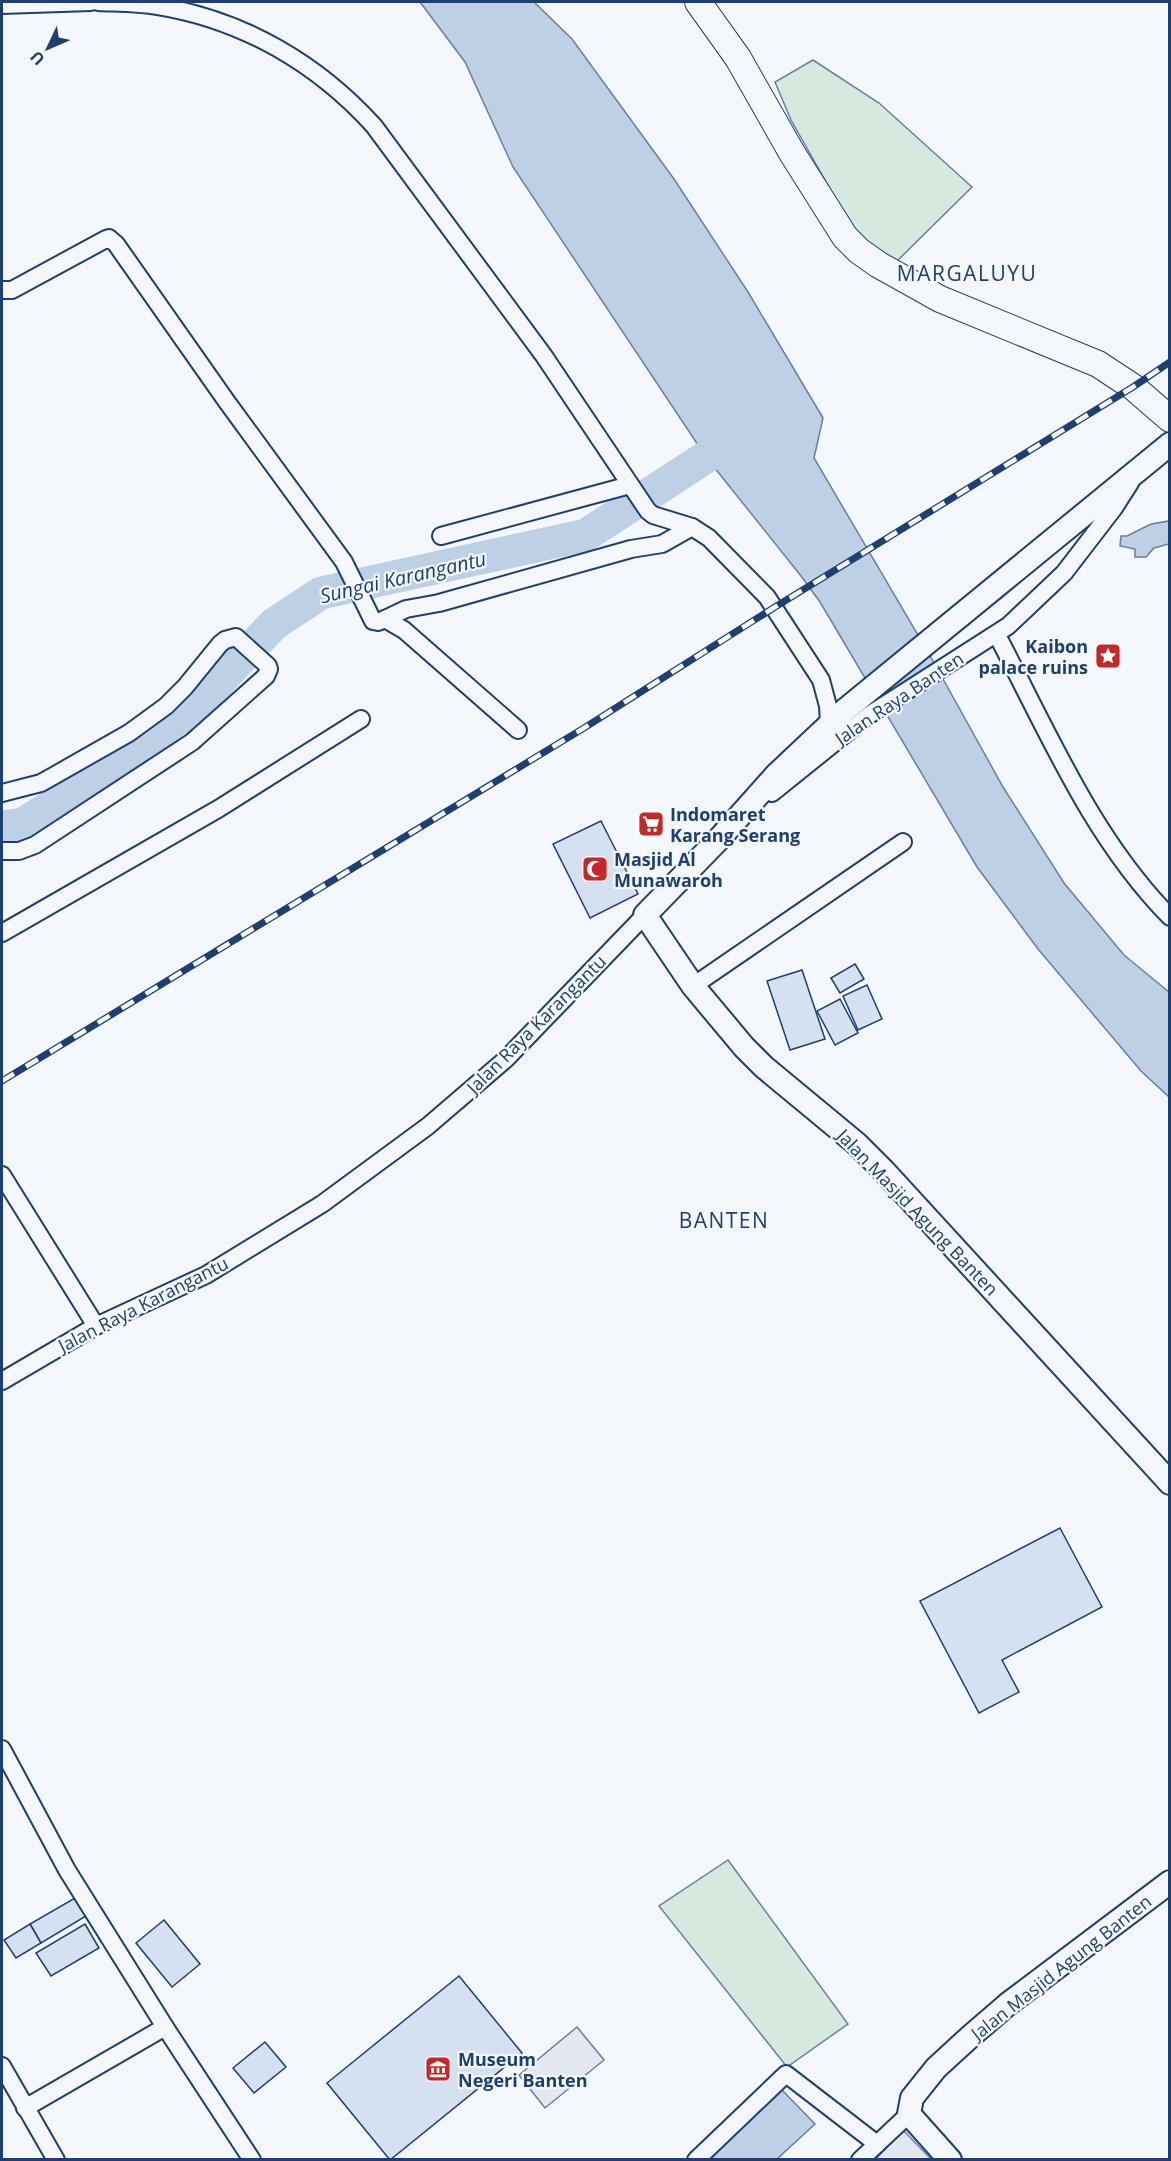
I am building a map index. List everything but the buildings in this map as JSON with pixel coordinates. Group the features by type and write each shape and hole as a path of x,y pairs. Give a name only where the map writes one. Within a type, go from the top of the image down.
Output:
{"main road":[{"path":"698,2 738,58 792,153 845,237 859,251 879,266 940,299 1098,364 1133,387 1170,419"},
{"name":"Jalan Raya Banten","path":"948,624 1170,444"},
{"name":"Jalan Raya Karangantu","path":"645,915 719,839 776,774 829,724 864,706 948,624"},
{"name":"Jalan Masjid Agung Banten","path":"645,915 693,986 725,1027 764,1067 808,1102 884,1171 1170,1483"},
{"name":"Jalan Masjid Agung Banten","path":"909,2114 912,2098 936,2068 972,2035 1008,2004 1170,1882"},
{"path":"909,2114 950,2160"}],"street":[{"path":"2,5 91,2"},
{"path":"98,2 157,6 190,13 247,32 301,61 355,105 374,126 544,356 648,511 653,515 692,527 709,538 775,607 821,680 828,706 829,724"},
{"path":"2,290 12,290 109,238 344,562 375,622 406,609 439,603 632,549 662,544 692,527"},
{"name":"Jalan Raya Banten","path":"719,839 808,762 864,706 951,663 997,635 1020,616 1064,573 1114,508 1139,468"},
{"path":"441,536 631,487"},
{"path":"385,619 404,630 518,730"},
{"path":"997,635 1099,827 1125,866 1170,917"},
{"path":"2,793 41,783 129,733 166,706 225,640 236,637 269,669 266,676 192,742 35,845 19,851 2,851"},
{"path":"2,933 218,809 361,719"},
{"path":"693,986 903,842"},
{"name":"Jalan Raya Karangantu","path":"2,1381 96,1326 206,1275 322,1204 382,1161 428,1126 506,1059 645,915"},
{"path":"2,1175 96,1326"},
{"path":"2,1749 67,1870 165,2027 252,2160"},
{"path":"25,2108 165,2027"},
{"path":"2,2066 56,2160"},
{"path":"696,2160 786,2074 876,2144"},
{"name":"Jalan Masjid Agung Banten","path":"860,2160 909,2114"}],"shaded area":[{"path":"813,60 879,103 972,187 893,265 859,240 791,120 775,82"},
{"path":"728,1860 848,2024 787,2067 659,1906"},
{"path":"577,2027 604,2060 545,2108 519,2075"},
{"path":"903,2130 931,2159 875,2160"}],"water":[{"path":"420,2 534,2 572,39 674,179 748,292 823,418 814,458 928,652 1003,787 1064,883 1124,955 1169,992 1169,1097 1141,1071 1038,949 977,867 820,602 706,457 513,167 465,62"},
{"path":"1169,521 1169,544 1154,548 1146,557 1135,557 1135,549 1120,546 1121,536 1127,536 1151,524"},
{"path":"781,2089 815,2124 777,2159 709,2160"}],"waterway":[{"name":"Sungai Karangantu","path":"2,827 23,824 175,728 274,624 321,593 586,535 743,433"}],"railway":[{"path":"2,1081 584,728 1170,362"}],"place":[{"name":"Kaibon palace ruins","path":"1108,656"},
{"name":"Indomaret Karang Serang","path":"651,824"},
{"name":"Masjid Al Munawaroh","path":"595,869"},
{"name":"Museum Negeri Banten","path":"438,2069"}],"district":[{"name":"MARGALUYU","path":"967,273"},
{"name":"BANTEN","path":"724,1220"}]}
